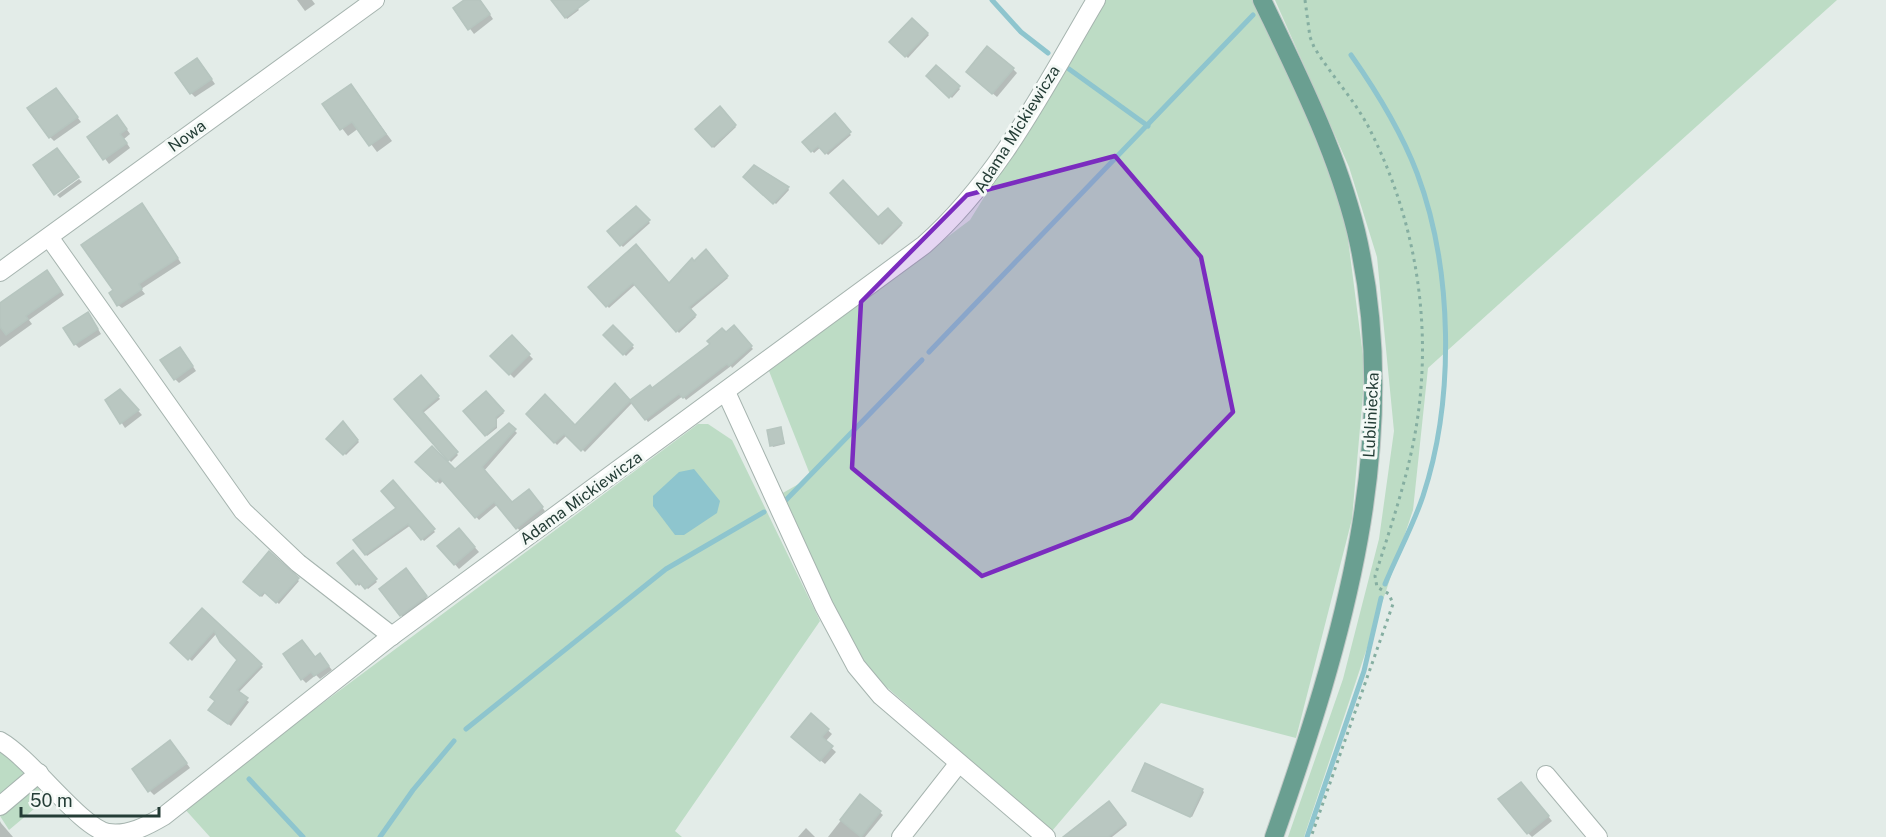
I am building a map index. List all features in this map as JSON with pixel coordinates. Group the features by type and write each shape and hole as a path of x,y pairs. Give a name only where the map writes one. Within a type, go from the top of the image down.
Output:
{"main road":[{"name":"Lubliniecka","path":"1262,0 1319,123 1346,195 1367,287 1374,374 1365,497 1344,612 1314,722 1274,837"}],"street":[{"name":"Nowa","path":"0,272 375,0"},
{"name":"Adama Mickiewicza","path":"0,741 22,755 97,828 119,833 148,825 164,816 392,636 899,265 960,212 1005,153 1096,0"},
{"path":"49,237 243,511 298,563 392,636"},
{"path":"726,392 819,596 856,666 881,696 1046,837"},
{"path":"902,837 959,763"},
{"path":"0,806 39,773"},
{"path":"1546,775 1598,837"}],"highlighted area":[{"path":"1115,156 1201,257 1233,412 1131,518 982,576 852,468 861,302 967,195"}],"green space":[{"path":"1106,0 1252,0 1303,107 1345,216 1365,371 1352,519 1296,738 1161,703 1052,831 867,670 842,626 781,494 811,477 769,371 970,220"},
{"path":"1275,0 1837,0 1428,368 1413,510 1304,837 1288,837 1343,679 1379,539 1394,431 1377,257 1349,167"},
{"path":"698,424 708,424 732,440 820,621 675,831 682,837 210,837 183,807"},
{"path":"0,751 27,772 0,796"},
{"path":"36,785 47,798 9,830 0,816"}],"water":[{"path":"694,469 720,501 717,513 684,535 675,535 653,506 653,496 679,472"}],"building":[{"path":"464,0 480,0 490,14 468,30 453,8"},
{"path":"551,0 589,0 565,18"},
{"path":"912,18 928,33 905,57 889,42"},
{"path":"987,46 1014,68 992,94 966,72"},
{"path":"197,58 212,79 190,94 175,73"},
{"path":"936,65 960,86 949,98 926,76"},
{"path":"351,84 386,134 369,146 352,122 340,130 322,104"},
{"path":"56,88 78,117 49,138 27,108"},
{"path":"720,106 736,125 712,147 695,129"},
{"path":"835,113 851,132 825,154 818,146 811,152 802,142"},
{"path":"117,115 127,129 120,134 127,143 103,160 87,137"},
{"path":"57,148 79,177 54,195 33,165"},
{"path":"754,165 789,187 773,204 743,177"},
{"path":"843,180 878,217 888,208 902,223 879,244 830,193"},
{"path":"142,203 178,258 139,284 142,289 117,306 109,293 113,290 81,245"},
{"path":"636,206 650,220 620,246 607,231"},
{"path":"636,244 669,283 692,258 694,261 706,249 728,276 689,307 696,315 676,332 633,283 606,307 588,287"},
{"path":"47,270 61,291 26,316 28,319 6,335 0,327 0,303"},
{"path":"88,312 98,329 74,345 63,328"},
{"path":"613,325 633,345 623,355 603,335"},
{"path":"734,325 752,346 729,366 727,364 683,398 679,394 645,420 630,401 581,451 564,434 554,443 526,414 545,394 575,425 615,383 630,400 650,385 652,388 710,344 707,341 722,328 726,332"},
{"path":"512,335 530,354 509,375 490,356"},
{"path":"180,347 193,366 174,380 160,360"},
{"path":"421,375 439,396 422,411 458,452 448,461 394,399"},
{"path":"120,389 139,410 120,424 105,400"},
{"path":"486,391 504,411 496,417 496,426 485,436 463,411"},
{"path":"343,421 358,440 343,455 326,439"},
{"path":"509,423 516,429 482,467 512,502 529,489 543,507 516,529 494,502 475,518 440,478 436,482 415,462 432,446 455,469"},
{"path":"781,427 784,443 770,446 767,430"},
{"path":"393,480 435,529 421,540 408,524 365,555 353,540 396,508 381,491"},
{"path":"459,528 475,547 454,565 437,546"},
{"path":"353,550 377,579 365,589 359,582 356,585 337,563"},
{"path":"269,551 299,578 276,603 264,592 260,596 243,582"},
{"path":"406,568 427,596 400,616 379,589"},
{"path":"202,608 262,664 237,690 248,698 228,724 208,710 215,701 210,697 237,660 220,642 214,631 188,660 170,643"},
{"path":"302,640 315,657 320,653 329,666 314,676 311,672 301,680 283,654"},
{"path":"811,713 829,729 822,737 833,746 820,761 791,737"},
{"path":"170,740 187,763 148,792 132,769"},
{"path":"1145,763 1203,789 1190,817 1132,791"},
{"path":"1521,782 1549,816 1527,834 1498,799"},
{"path":"860,794 881,811 861,837 840,820"},
{"path":"1109,801 1126,823 1108,837 1063,837"}],"waterway":[{"path":"992,0 1021,32 1048,53"},
{"path":"929,352 1253,15"},
{"path":"1351,55 1388,112 1417,173 1429,210 1438,250 1446,334 1441,418 1433,458 1419,507 1385,584"},
{"path":"1069,69 1148,126"},
{"path":"786,500 922,360"},
{"path":"466,729 666,569 764,512"},
{"path":"1307,837 1364,671 1381,598"},
{"path":"380,837 413,790 454,741"},
{"path":"249,779 303,837"}]}
